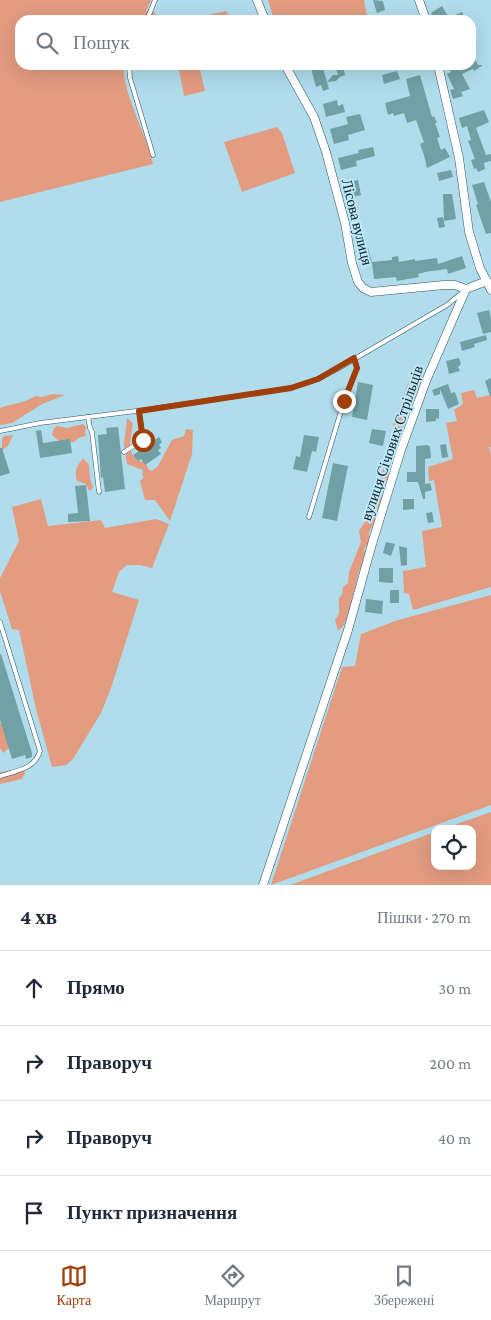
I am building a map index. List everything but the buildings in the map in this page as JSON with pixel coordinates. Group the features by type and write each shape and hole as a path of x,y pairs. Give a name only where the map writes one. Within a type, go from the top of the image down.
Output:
{"street":[{"path":"257,0 263,15"},
{"path":"419,0 424,15"},
{"name":"Лісова вулиця","path":"288,70 314,117 326,152 358,282 363,288 371,292 444,285 455,285 466,290"},
{"path":"439,70 459,158 469,232 480,268 491,290"},
{"path":"466,290 486,281"},
{"name":"вулиця Січових Стрільців","path":"263,885 348,630 401,450 426,381 466,290"}],"lane":[{"path":"149,15 154,0"},
{"path":"129,70 152,155"},
{"path":"0,431 40,423 139,411 291,388 318,379 447,305 466,290"},
{"path":"309,517 344,401 357,368 354,358"},
{"path":"124,452 143,440 139,411"},
{"path":"88,417 92,432 99,492"},
{"path":"0,622 40,751 38,759 33,764 0,776"},
{"path":"0,643 6,641"}],"shaded area":[{"path":"0,0 151,0 146,11 151,11 156,15 15,15 15,70 124,70 126,85 153,164 0,202"},
{"path":"268,0 364,0 367,15 272,15"},
{"path":"227,11 228,15 208,15"},
{"path":"179,70 200,70 205,91 184,96"},
{"path":"277,127 282,133 295,173 242,192 224,142"},
{"path":"423,375 424,379 412,409 407,414 398,434 395,433 393,424 397,418 397,413 411,377"},
{"path":"474,390 477,398 490,395 491,397 491,447 489,447 491,455 491,587 413,610 409,594 404,593 403,571 426,567 422,531 442,527 434,480 429,481 428,467 453,459 446,423 457,421 454,410 463,404 461,393"},
{"path":"53,394 65,395 42,404 12,423 0,425 0,408 27,401 35,396 42,397"},
{"path":"127,418 133,423 130,442 132,453 139,461 146,463 148,469 152,471 158,466 172,440 184,436 186,429 193,430 192,454 170,521 155,500 145,500 140,481 144,477 142,476 143,470 127,464 124,444"},
{"path":"83,424 86,427 86,436 80,437 74,442 59,441 52,435 54,428 57,426 67,428"},
{"path":"13,435 8,446 2,450 2,439 4,436"},
{"path":"396,443 396,452 390,458 389,475 381,492 383,502 376,510 375,521 369,532 369,542 364,549 365,558 359,571 348,614 344,625 338,631 335,620 339,614 339,598 342,595 343,587 348,583 349,572 361,542 359,531 366,520 369,497 376,486 379,473 383,471 384,459 389,452 390,444"},
{"path":"83,458 89,465 93,488 89,491 86,484 77,481 76,477 77,469"},
{"path":"41,499 48,526 101,520 105,528 156,519 169,524 152,568 140,565 127,565 119,572 112,592 139,600 111,688 101,713 73,759 66,765 52,767 36,709 19,630 12,629 0,591 0,578 19,541 12,507"},
{"path":"491,595 491,805 436,825 431,825 431,827 271,885 342,667 355,666 361,634 398,620"},
{"path":"0,723 5,726 9,748 3,753 0,748"},
{"path":"22,769 25,773 22,779 0,784 0,772"},
{"path":"491,812 491,885 290,885 431,833 431,870 476,870 476,825 454,825"}],"route":[{"path":"143,440 139,411 291,388 318,379 354,358 357,368 344,401"}]}
